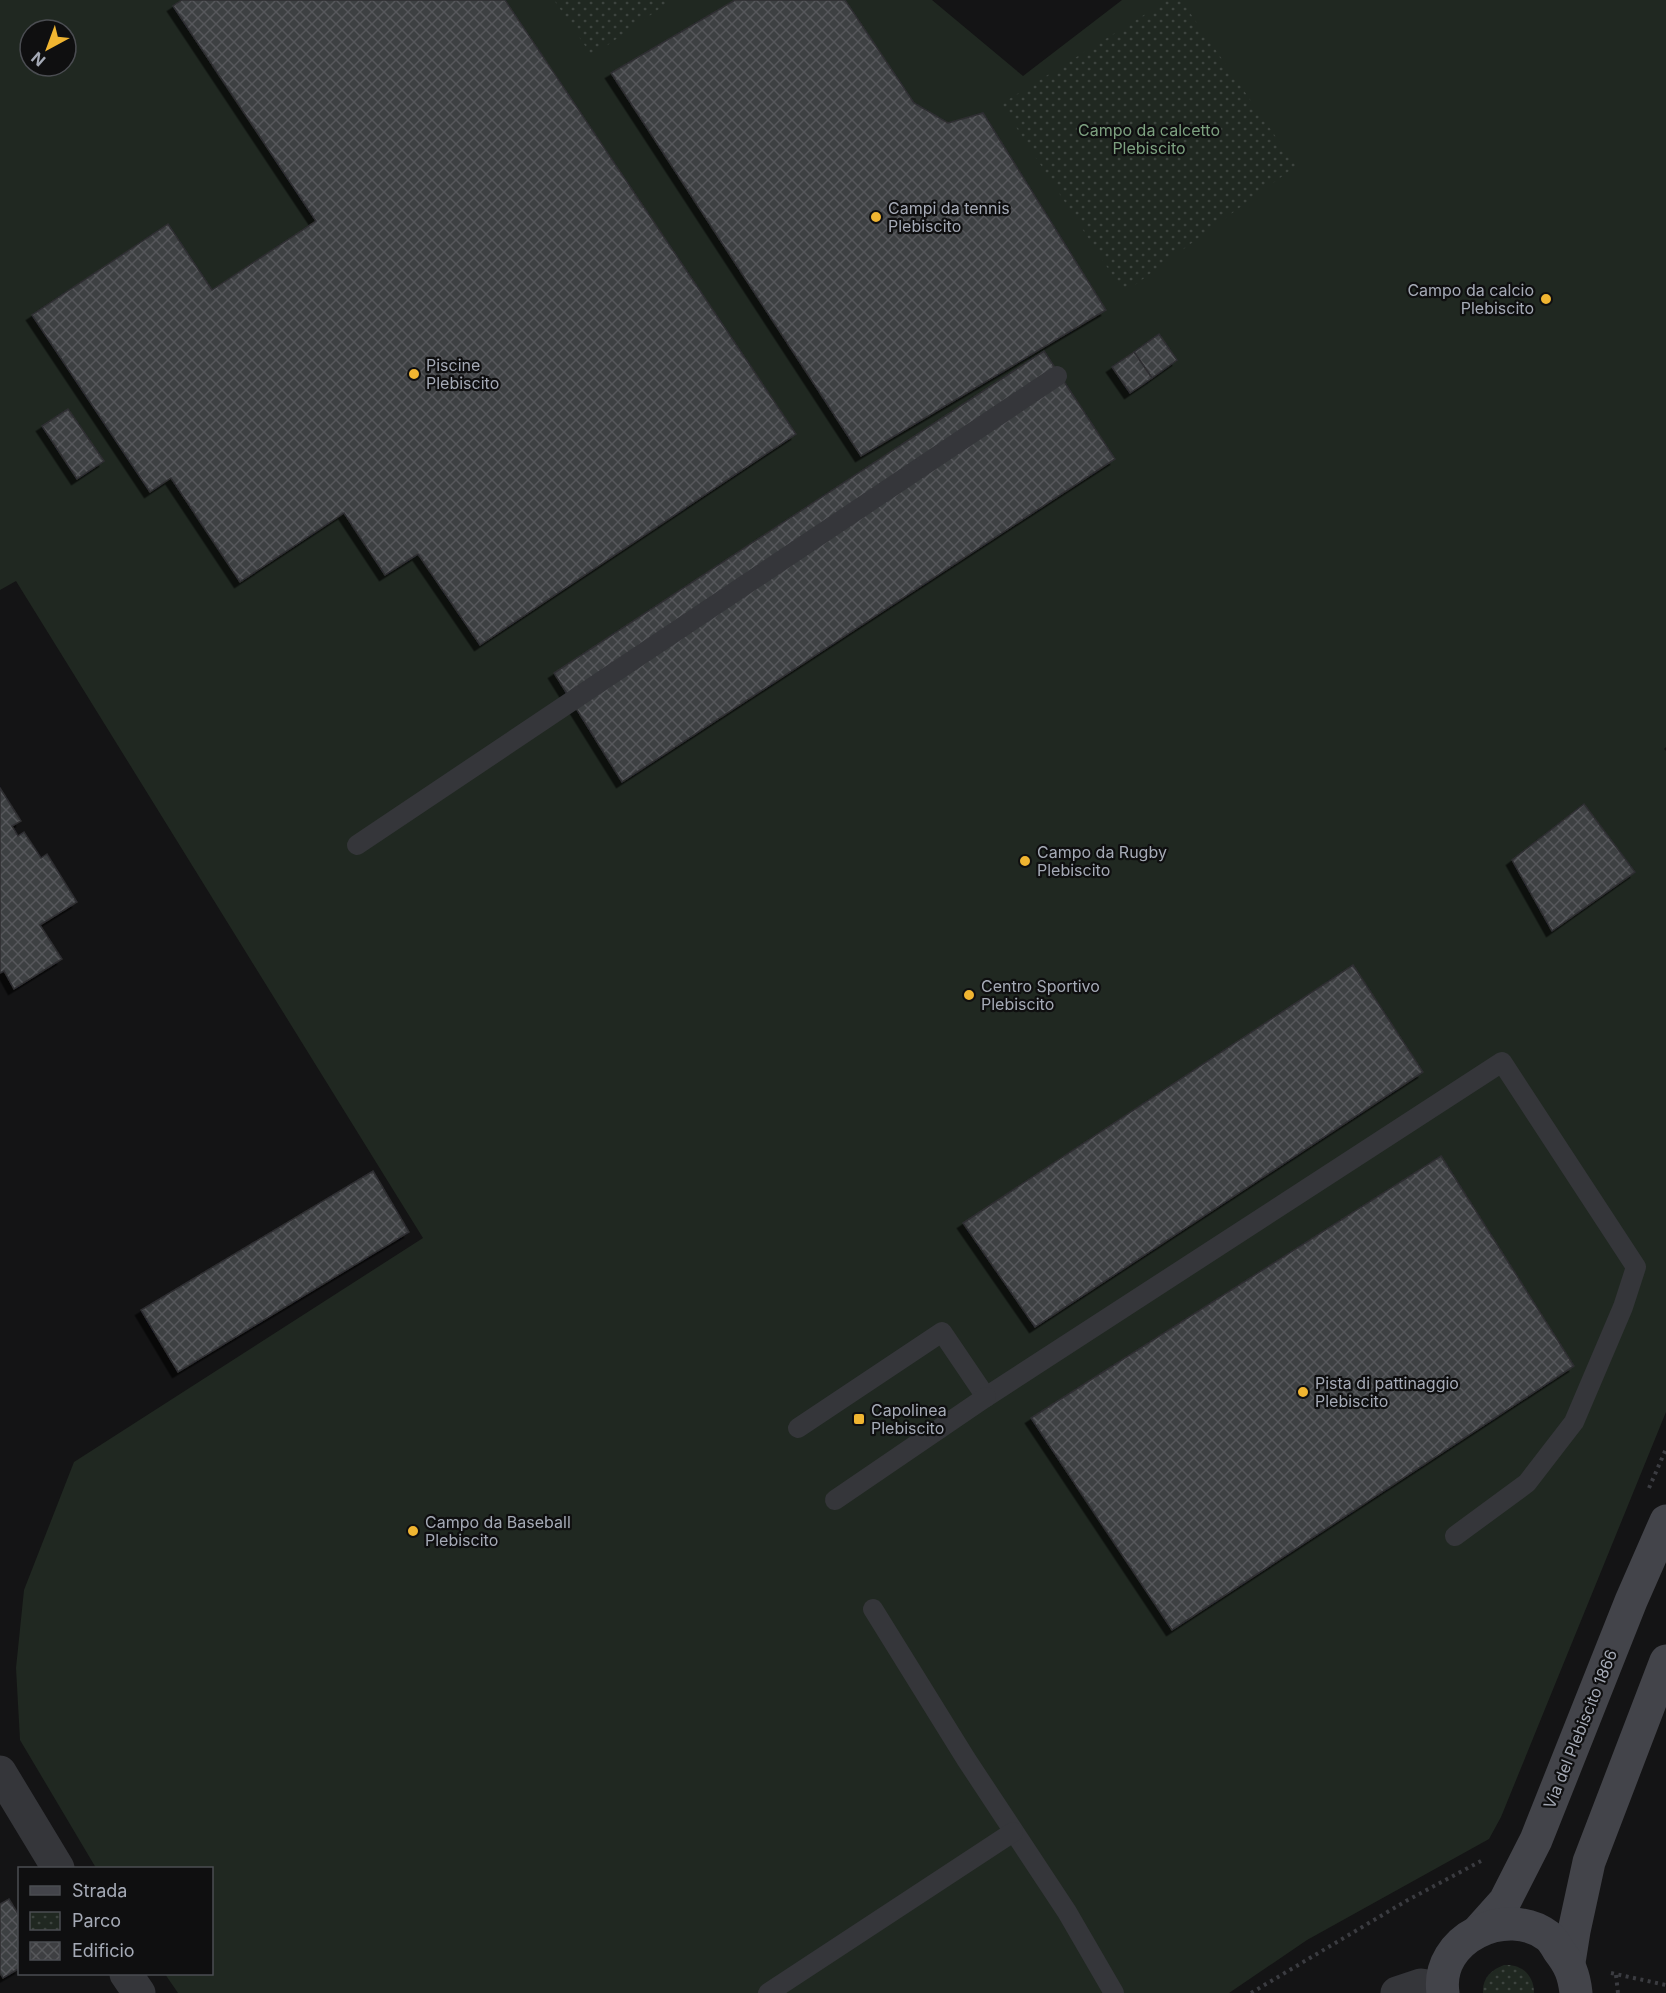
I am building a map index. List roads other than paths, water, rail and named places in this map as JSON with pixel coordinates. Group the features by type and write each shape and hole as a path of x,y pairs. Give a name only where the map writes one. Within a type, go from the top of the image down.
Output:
{"main road":[{"name":"Via del Plebiscito 1866","path":"1443,1990 1446,1968 1453,1954 1464,1940 1480,1929 1504,1901 1536,1840 1631,1601 1666,1521"},
{"path":"1572,1978 1574,1930 1589,1862 1666,1661"},
{"path":"1480,1929 1499,1924 1512,1924 1539,1931 1550,1938 1572,1978"}],"street":[{"path":"0,1772 57,1867"},
{"path":"127,1975 139,1993"},
{"path":"1397,1993 1421,1984 1443,1990"}],"lane":[{"path":"357,845 1057,376"},
{"path":"835,1500 986,1397 1502,1062 1636,1267 1623,1307 1574,1422 1527,1483 1455,1536"},
{"path":"798,1428 942,1332 986,1397"},
{"path":"873,1609 1013,1832 1067,1912 1114,1993"},
{"path":"768,1993 1013,1832"}],"place":[{"name":"Campi da tennis Plebiscito","path":"876,217"},
{"name":"Campo da calcio Plebiscito","path":"1546,299"},
{"name":"Piscine Plebiscito","path":"414,374"},
{"name":"Campo da Rugby Plebiscito","path":"1025,861"},
{"name":"Centro Sportivo Plebiscito","path":"969,995"},
{"name":"Pista di pattinaggio Plebiscito","path":"1303,1392"},
{"name":"Capolinea Plebiscito","path":"859,1419"},
{"name":"Campo da Baseball Plebiscito","path":"413,1531"}],"park label":[{"name":"Campo da calcetto Plebiscito","path":"1149,139"}]}
